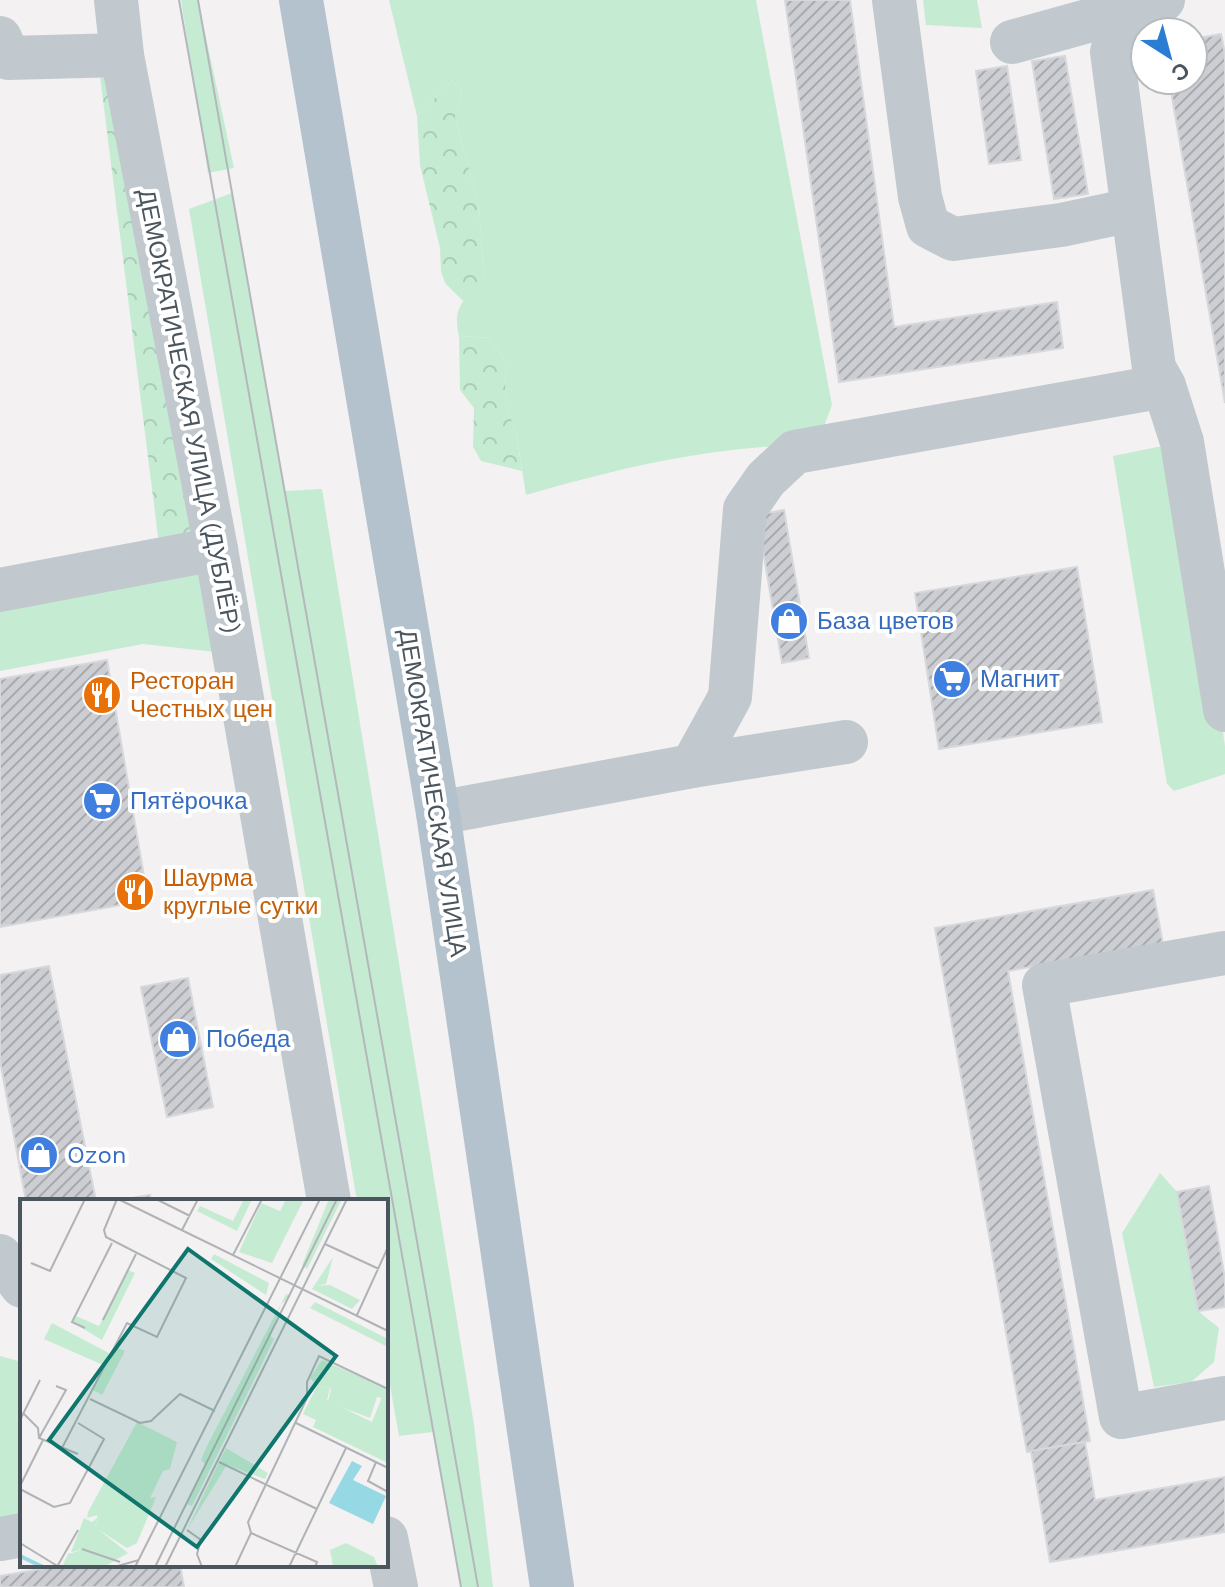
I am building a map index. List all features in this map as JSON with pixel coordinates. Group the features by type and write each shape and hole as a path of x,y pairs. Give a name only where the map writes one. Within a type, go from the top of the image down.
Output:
{"main road":[{"name":"ДЕМОКРАТИЧЕСКАЯ УЛИЦА","path":"301,0 438,813 552,1587"}],"street":[{"name":"ДЕМОКРАТИЧЕСКАЯ УЛИЦА (ДУБЛЁР)","path":"116,0 122,55 216,549 329,1199"},
{"path":"894,0 920,197 928,226 953,239 1061,225 1132,210"},
{"path":"1144,5 1112,52 1154,368 1164,386 1182,442 1225,710"},
{"path":"1012,42 1144,5"},
{"path":"0,38 8,58 122,55"},
{"path":"692,766 730,697 745,509 766,479 795,452 1164,386"},
{"path":"0,590 216,549"},
{"path":"438,813 692,766 846,742"},
{"path":"1225,953 1044,985 1121,1417 1225,1398"},
{"path":"0,1256 20,1283"},
{"path":"0,1539 20,1535"},
{"path":"388,1548 396,1587"}],"green space":[{"path":"181,0 198,0 234,168 208,173"},
{"path":"389,0 756,0 832,405 817,445 706,453 598,475 526,495 516,431 506,407 505,360 488,338 459,336 457,326 461,304 484,279 479,206 455,118 462,91 452,81 417,116"},
{"path":"923,0 977,0 982,28 926,25"},
{"path":"122,55 216,549 161,560 100,76"},
{"path":"452,81 462,91 455,118 479,206 484,280 463,301 445,283 441,271 440,248 420,165 417,116"},
{"path":"232,193 285,491 322,489 474,1425 493,1587 461,1587 433,1432 399,1436 388,1374 388,1199 357,1199 189,209"},
{"path":"459,336 488,338 505,360 506,407 516,431 522,471 481,461 473,447 474,408 460,390"},
{"path":"1182,442 1225,746 1225,774 1174,791 1167,784 1113,456"},
{"path":"216,549 234,654 143,644 0,671 0,590"},
{"path":"1160,1173 1177,1192 1198,1311 1219,1328 1214,1362 1191,1382 1154,1387 1122,1233"},
{"path":"0,1356 20,1361 20,1520 0,1524"}],"building":[{"path":"785,0 850,0 894,327 1057,302 1063,348 839,382"},
{"path":"1221,34 1225,54 1225,403 1172,96 1209,96 1209,36"},
{"path":"1065,56 1088,194 1054,199 1032,61"},
{"path":"1007,66 1021,160 989,164 976,71"},
{"path":"784,510 809,658 782,663 757,515"},
{"path":"1077,567 1102,722 939,749 915,593"},
{"path":"107,660 148,900 0,927 0,679"},
{"path":"1153,890 1163,944 1008,971 1090,1441 1027,1452 935,928"},
{"path":"49,966 96,1199 26,1199 0,1061 0,975"},
{"path":"188,978 213,1107 167,1117 141,987"},
{"path":"1209,1186 1225,1279 1225,1307 1198,1311 1177,1192"},
{"path":"150,1195 151,1199 127,1199"},
{"path":"1085,1442 1095,1500 1225,1477 1225,1532 1050,1562 1031,1451"},
{"path":"52,1567 180,1567 184,1587 0,1587 0,1576"}],"tram line":[{"path":"179,0 461,1587"},
{"path":"198,0 478,1587"}],"place":[{"name":"База цветов","path":"789,621"},
{"name":"Магнит","path":"952,679"},
{"name":"Ресторан Честных цен","path":"102,695"},
{"name":"Пятёрочка","path":"102,801"},
{"name":"Шаурма круглые сутки","path":"135,892"},
{"name":"Победа","path":"178,1039"},
{"name":"Ozon","path":"39,1155"}]}
